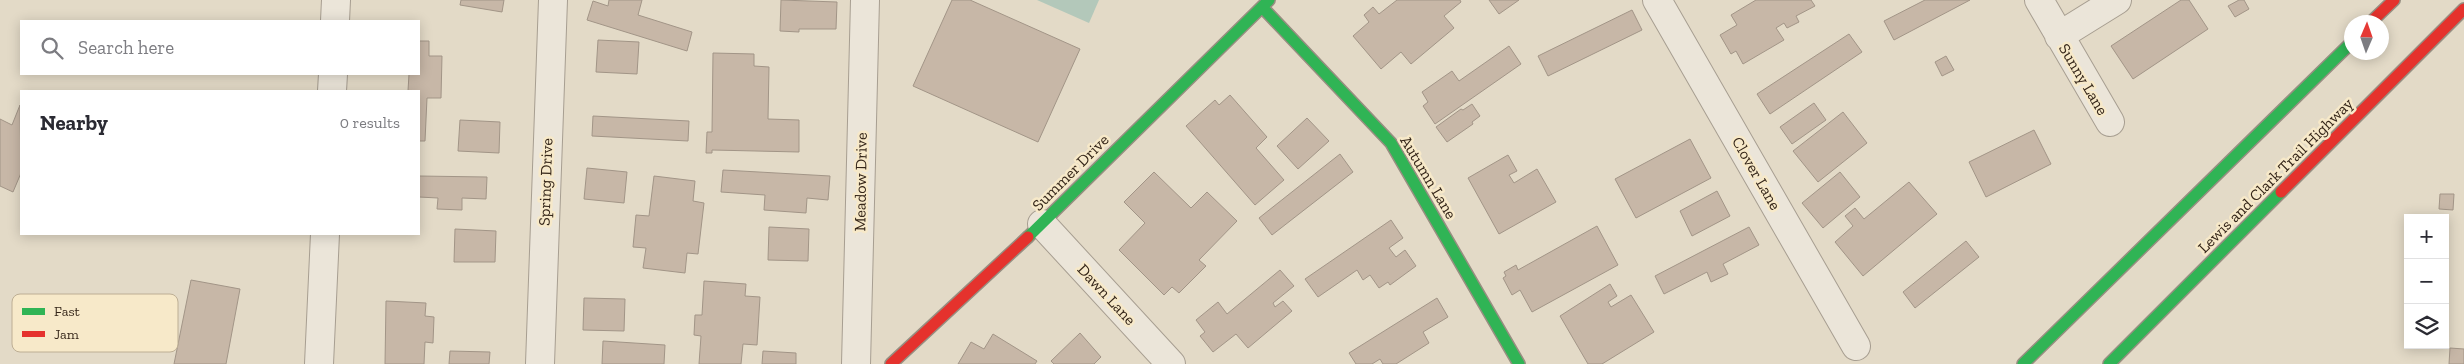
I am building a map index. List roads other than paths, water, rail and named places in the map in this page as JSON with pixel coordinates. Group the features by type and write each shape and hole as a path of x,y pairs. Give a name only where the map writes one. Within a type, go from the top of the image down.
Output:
{"main road":[{"path":"2379,15 2394,0"},
{"name":"Summer Drive","path":"891,364 1042,224 1265,3"},
{"name":"Autumn Lane","path":"1265,3 1391,142 1519,364"},
{"name":"Lewis and Clark Trail Highway","path":"2109,364 2464,9"},
{"path":"2023,364 2344,50"}],"street":[{"path":"335,20 336,0"},
{"name":"Spring Drive","path":"540,364 552,0"},
{"name":"Meadow Drive","path":"856,364 865,0"},
{"name":"Clover Lane","path":"1657,0 1856,346"},
{"name":"Sunny Lane","path":"2039,0 2110,122"},
{"name":"Sunny Lane","path":"2059,36 2117,0"},
{"path":"332,90 333,75"},
{"name":"Dawn Lane","path":"1042,224 1171,364"},
{"path":"319,364 325,235"}]}
